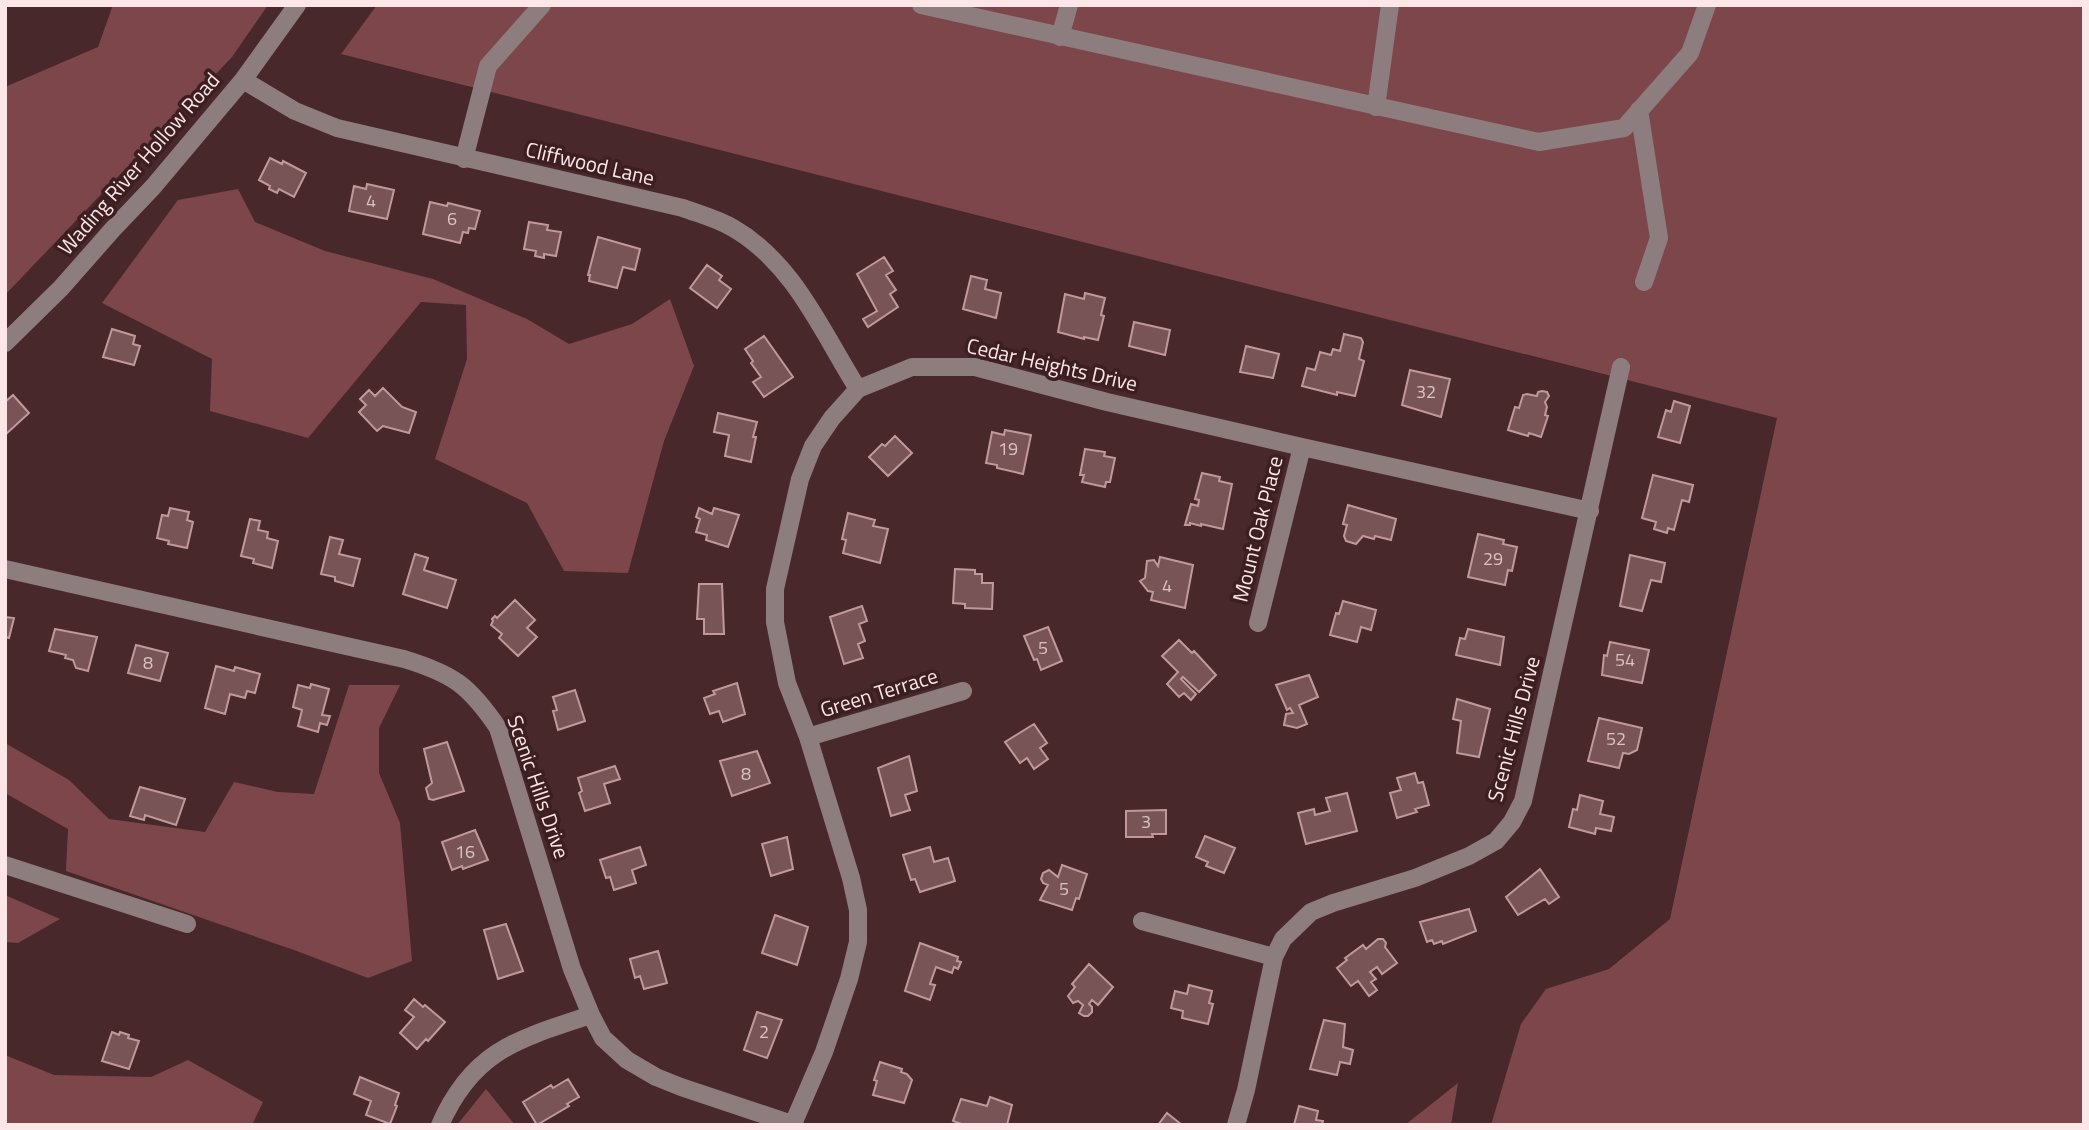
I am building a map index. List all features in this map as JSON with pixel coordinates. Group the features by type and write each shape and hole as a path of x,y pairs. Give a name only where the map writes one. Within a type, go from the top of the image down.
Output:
{"street":[{"name":"Wading River Hollow Road","path":"5,344 61,288 153,187 243,80 297,5"},
{"path":"464,159 488,66 542,5"},
{"path":"921,5 1539,142 1623,128 1690,52 1707,5"},
{"path":"1060,37 1069,5"},
{"path":"1376,107 1390,5"},
{"name":"Cliffwood Lane","path":"243,80 295,111 337,128 682,208 730,225 773,257 802,294 858,389"},
{"path":"1639,110 1660,238 1644,282"},
{"name":"Cedar Heights Drive","path":"794,1124 824,1052 849,979 858,942 858,911 808,737 787,683 775,622 775,589 800,479 808,457 831,418 858,389 912,366 975,367 1302,447 1590,511"},
{"name":"Scenic Hills Drive","path":"1236,1125 1274,957 1283,939 1311,912 1415,878 1469,856 1496,841 1512,822 1523,801 1621,367"},
{"name":"Mount Oak Place","path":"1258,623 1302,447"},
{"name":"Scenic Hills Drive","path":"5,569 404,659 439,670 464,686 483,706 498,728 572,969 603,1038 627,1060 656,1077 794,1124"},
{"name":"Green Terrace","path":"808,737 963,691"},
{"path":"5,865 187,924"},
{"path":"1142,921 1274,957"},
{"path":"440,1125 455,1094 493,1053 545,1030 591,1016"}],"shaded area":[{"path":"113,5 268,5 232,57 5,295 5,87 98,47"},
{"path":"377,5 2084,5 2084,1125 1491,1125 1521,1024 1546,989 1609,969 1670,919 1777,418 341,54"},
{"path":"238,189 255,222 325,251 433,279 527,319 569,344 632,324 670,299 694,366 664,441 628,573 564,571 527,503 435,459 467,359 466,305 421,302 308,438 210,411 212,359 102,303 178,200"},
{"path":"349,685 400,685 379,728 379,773 400,823 412,961 368,978 66,871 68,829 5,793 5,743 69,780 109,819 205,832 234,782 278,792 314,794"},
{"path":"5,895 60,919 18,943 5,942"},
{"path":"5,1055 54,1075 151,1077 188,1060 263,1102 252,1125 5,1125"},
{"path":"1458,1083 1451,1125 1405,1125"},
{"path":"486,1089 515,1125 457,1125"}],"building":[{"path":"270,158 282,164 283,161 306,173 294,197 279,189 277,193 259,180"},
{"path":"367,184 394,190 387,219 349,211 354,186 366,189"},
{"path":"430,202 447,206 448,203 480,211 475,229 469,228 468,233 463,232 460,243 423,234"},
{"path":"529,222 548,225 547,230 561,232 556,256 544,254 544,258 535,256 536,251 524,249"},
{"path":"598,237 640,249 635,270 623,267 617,288 589,281 588,275"},
{"path":"884,257 893,271 886,275 896,290 890,294 898,307 868,327 863,319 877,311 857,274"},
{"path":"707,265 722,276 719,280 731,289 717,308 690,288"},
{"path":"971,276 987,280 985,289 1001,293 996,318 963,309"},
{"path":"1085,293 1105,298 1098,340 1058,332 1065,294 1084,299"},
{"path":"1134,322 1170,330 1165,355 1129,346"},
{"path":"112,329 135,336 133,344 140,346 134,365 103,357"},
{"path":"1344,334 1361,338 1363,342 1359,359 1364,361 1355,396 1337,392 1337,395 1302,386 1307,368 1315,370 1320,352 1331,355 1333,349 1340,351"},
{"path":"764,336 793,377 764,397 753,382 761,377 745,349"},
{"path":"1246,346 1279,354 1273,378 1240,372"},
{"path":"1410,370 1450,379 1441,417 1402,405"},
{"path":"383,388 402,407 416,412 409,433 383,426 377,431 359,412 366,405 360,399 369,390 375,396"},
{"path":"1542,391 1549,396 1545,402 1545,415 1548,416 1541,437 1508,430 1515,407 1519,408 1523,395 1537,396 1538,392"},
{"path":"13,395 29,413 5,435 5,402"},
{"path":"1674,401 1690,406 1680,443 1658,437 1666,410 1671,412"},
{"path":"718,413 757,422 751,462 725,456 729,435 714,432"},
{"path":"1005,430 1031,435 1023,474 986,463 992,432 1004,435"},
{"path":"895,436 912,453 888,476 869,457"},
{"path":"1085,449 1105,452 1104,456 1115,458 1110,482 1106,482 1105,487 1082,482 1084,475 1080,475"},
{"path":"1202,473 1220,477 1219,481 1232,484 1223,529 1201,524 1185,525 1191,504 1198,506 1199,500 1195,499"},
{"path":"1653,475 1693,485 1689,502 1682,500 1674,530 1668,528 1667,533 1654,529 1656,522 1642,518"},
{"path":"1348,505 1396,519 1391,540 1363,536 1356,544 1346,541 1344,536 1347,525 1343,524"},
{"path":"170,508 189,512 187,520 193,522 187,548 168,544 169,541 157,538 162,515 168,516"},
{"path":"699,508 712,514 714,508 739,515 728,547 706,540 707,535 696,532 700,519 696,517"},
{"path":"848,513 875,520 873,526 888,529 880,563 843,553 846,540 842,539"},
{"path":"250,519 260,521 258,530 268,532 267,538 278,541 272,568 253,563 254,559 241,556"},
{"path":"1478,534 1504,540 1503,544 1517,547 1512,571 1508,570 1505,585 1468,577"},
{"path":"330,537 343,540 339,554 360,559 353,586 335,581 335,577 321,574"},
{"path":"415,554 428,558 424,570 456,580 447,608 403,594"},
{"path":"1630,555 1665,563 1661,582 1651,580 1642,611 1620,606"},
{"path":"1160,557 1193,565 1185,608 1151,600 1153,592 1148,591 1140,581 1145,578 1147,561 1154,560 1158,566"},
{"path":"955,569 975,570 975,574 982,574 982,583 993,583 992,609 965,608 965,604 953,603"},
{"path":"699,584 722,584 724,634 704,634 704,619 697,619"},
{"path":"515,600 535,620 527,628 537,637 518,656 499,638 502,634 491,625 492,619 495,616 497,618"},
{"path":"1343,601 1376,610 1371,630 1361,627 1357,642 1330,635 1336,613 1339,614"},
{"path":"862,606 867,621 859,624 865,641 858,644 863,658 844,664 830,617"},
{"path":"5,617 14,618 9,638 5,637"},
{"path":"1048,627 1062,661 1041,670 1024,636"},
{"path":"55,629 97,637 88,671 76,668 73,660 65,658 66,655 49,651"},
{"path":"1468,629 1504,637 1500,665 1456,655 1460,638 1465,639"},
{"path":"1179,640 1192,653 1194,651 1216,675 1199,692 1183,677 1181,679 1196,694 1191,700 1184,693 1179,697 1167,684 1178,672 1162,656"},
{"path":"1610,642 1649,650 1642,683 1602,675 1604,655 1607,656"},
{"path":"136,645 168,653 160,681 128,673"},
{"path":"216,666 234,671 235,667 260,674 255,693 247,691 245,698 230,694 225,714 205,708"},
{"path":"1309,675 1318,697 1299,705 1307,724 1297,728 1284,725 1286,714 1293,713 1290,708 1287,710 1276,685"},
{"path":"737,683 745,714 723,722 719,711 710,714 704,698 715,694 713,691"},
{"path":"311,684 329,689 322,715 330,716 327,725 320,723 318,732 298,726 302,710 293,707 298,685 310,688"},
{"path":"575,690 585,721 558,730 553,697"},
{"path":"1457,699 1490,709 1479,757 1457,753 1461,721 1453,719"},
{"path":"1599,718 1642,728 1637,750 1629,754 1623,753 1619,768 1588,761"},
{"path":"1034,724 1047,743 1040,748 1048,759 1034,769 1027,758 1020,763 1005,742"},
{"path":"447,742 464,791 429,799 426,788 432,783 424,749"},
{"path":"757,751 770,783 732,796 720,761"},
{"path":"909,756 917,791 905,795 910,810 891,816 878,768"},
{"path":"615,766 620,779 604,784 610,803 585,811 579,793 582,791 578,778"},
{"path":"1415,773 1418,783 1423,782 1429,805 1397,818 1390,793 1401,790 1397,778"},
{"path":"140,787 185,799 176,825 145,815 144,820 130,816"},
{"path":"1347,793 1357,831 1306,844 1298,813 1314,809 1315,815 1330,811 1326,798"},
{"path":"1580,795 1603,801 1600,814 1614,817 1611,831 1596,828 1595,834 1569,827"},
{"path":"1166,810 1166,834 1126,837 1126,811"},
{"path":"475,830 488,860 452,870 442,842"},
{"path":"1205,836 1235,848 1224,873 1206,866 1208,862 1196,857"},
{"path":"787,837 793,869 771,876 762,844"},
{"path":"640,847 646,865 632,870 636,883 614,890 610,877 606,878 600,860"},
{"path":"930,847 934,862 948,858 955,881 920,892 915,879 911,880 903,855"},
{"path":"1062,865 1087,874 1079,899 1076,898 1072,910 1040,900 1048,885 1041,879 1043,873 1049,870 1058,877"},
{"path":"1540,869 1559,897 1549,904 1545,899 1518,915 1506,897"},
{"path":"1469,909 1476,931 1443,944 1442,941 1434,944 1432,940 1427,942 1420,922"},
{"path":"775,915 808,927 797,965 762,953"},
{"path":"506,924 523,971 498,979 484,930"},
{"path":"1378,939 1383,939 1385,947 1397,963 1382,974 1377,967 1370,972 1376,979 1371,982 1377,990 1369,996 1358,981 1351,986 1337,968 1347,960 1345,958 1363,945 1366,949"},
{"path":"920,943 958,957 957,961 961,962 958,969 954,967 952,973 936,967 930,984 935,985 930,1000 905,991"},
{"path":"658,951 667,983 644,989 640,976 635,978 630,959"},
{"path":"1089,964 1113,987 1098,1005 1092,1000 1089,1004 1092,1012 1084,1016 1079,1013 1083,1005 1078,1001 1073,1003 1068,996 1075,987 1072,984"},
{"path":"1189,985 1212,991 1209,1003 1213,1004 1208,1024 1182,1018 1183,1011 1171,1008 1175,991 1187,994"},
{"path":"414,999 445,1022 417,1049 400,1033 414,1017 405,1010"},
{"path":"757,1012 782,1020 767,1058 744,1050"},
{"path":"1324,1020 1345,1024 1343,1047 1353,1050 1350,1064 1340,1062 1337,1075 1310,1069"},
{"path":"112,1032 129,1035 128,1038 139,1041 129,1069 102,1061"},
{"path":"880,1062 902,1069 901,1072 912,1080 904,1103 873,1095 877,1081 874,1080"},
{"path":"360,1077 399,1093 390,1124 366,1115 371,1101 354,1094"},
{"path":"568,1079 579,1097 537,1125 523,1102 551,1085 553,1088"},
{"path":"990,1097 1012,1105 1007,1125 964,1125 953,1121 961,1099 987,1106"},
{"path":"1299,1106 1318,1111 1316,1120 1323,1121 1322,1125 1294,1125"},
{"path":"1167,1113 1182,1125 1158,1125"}]}
